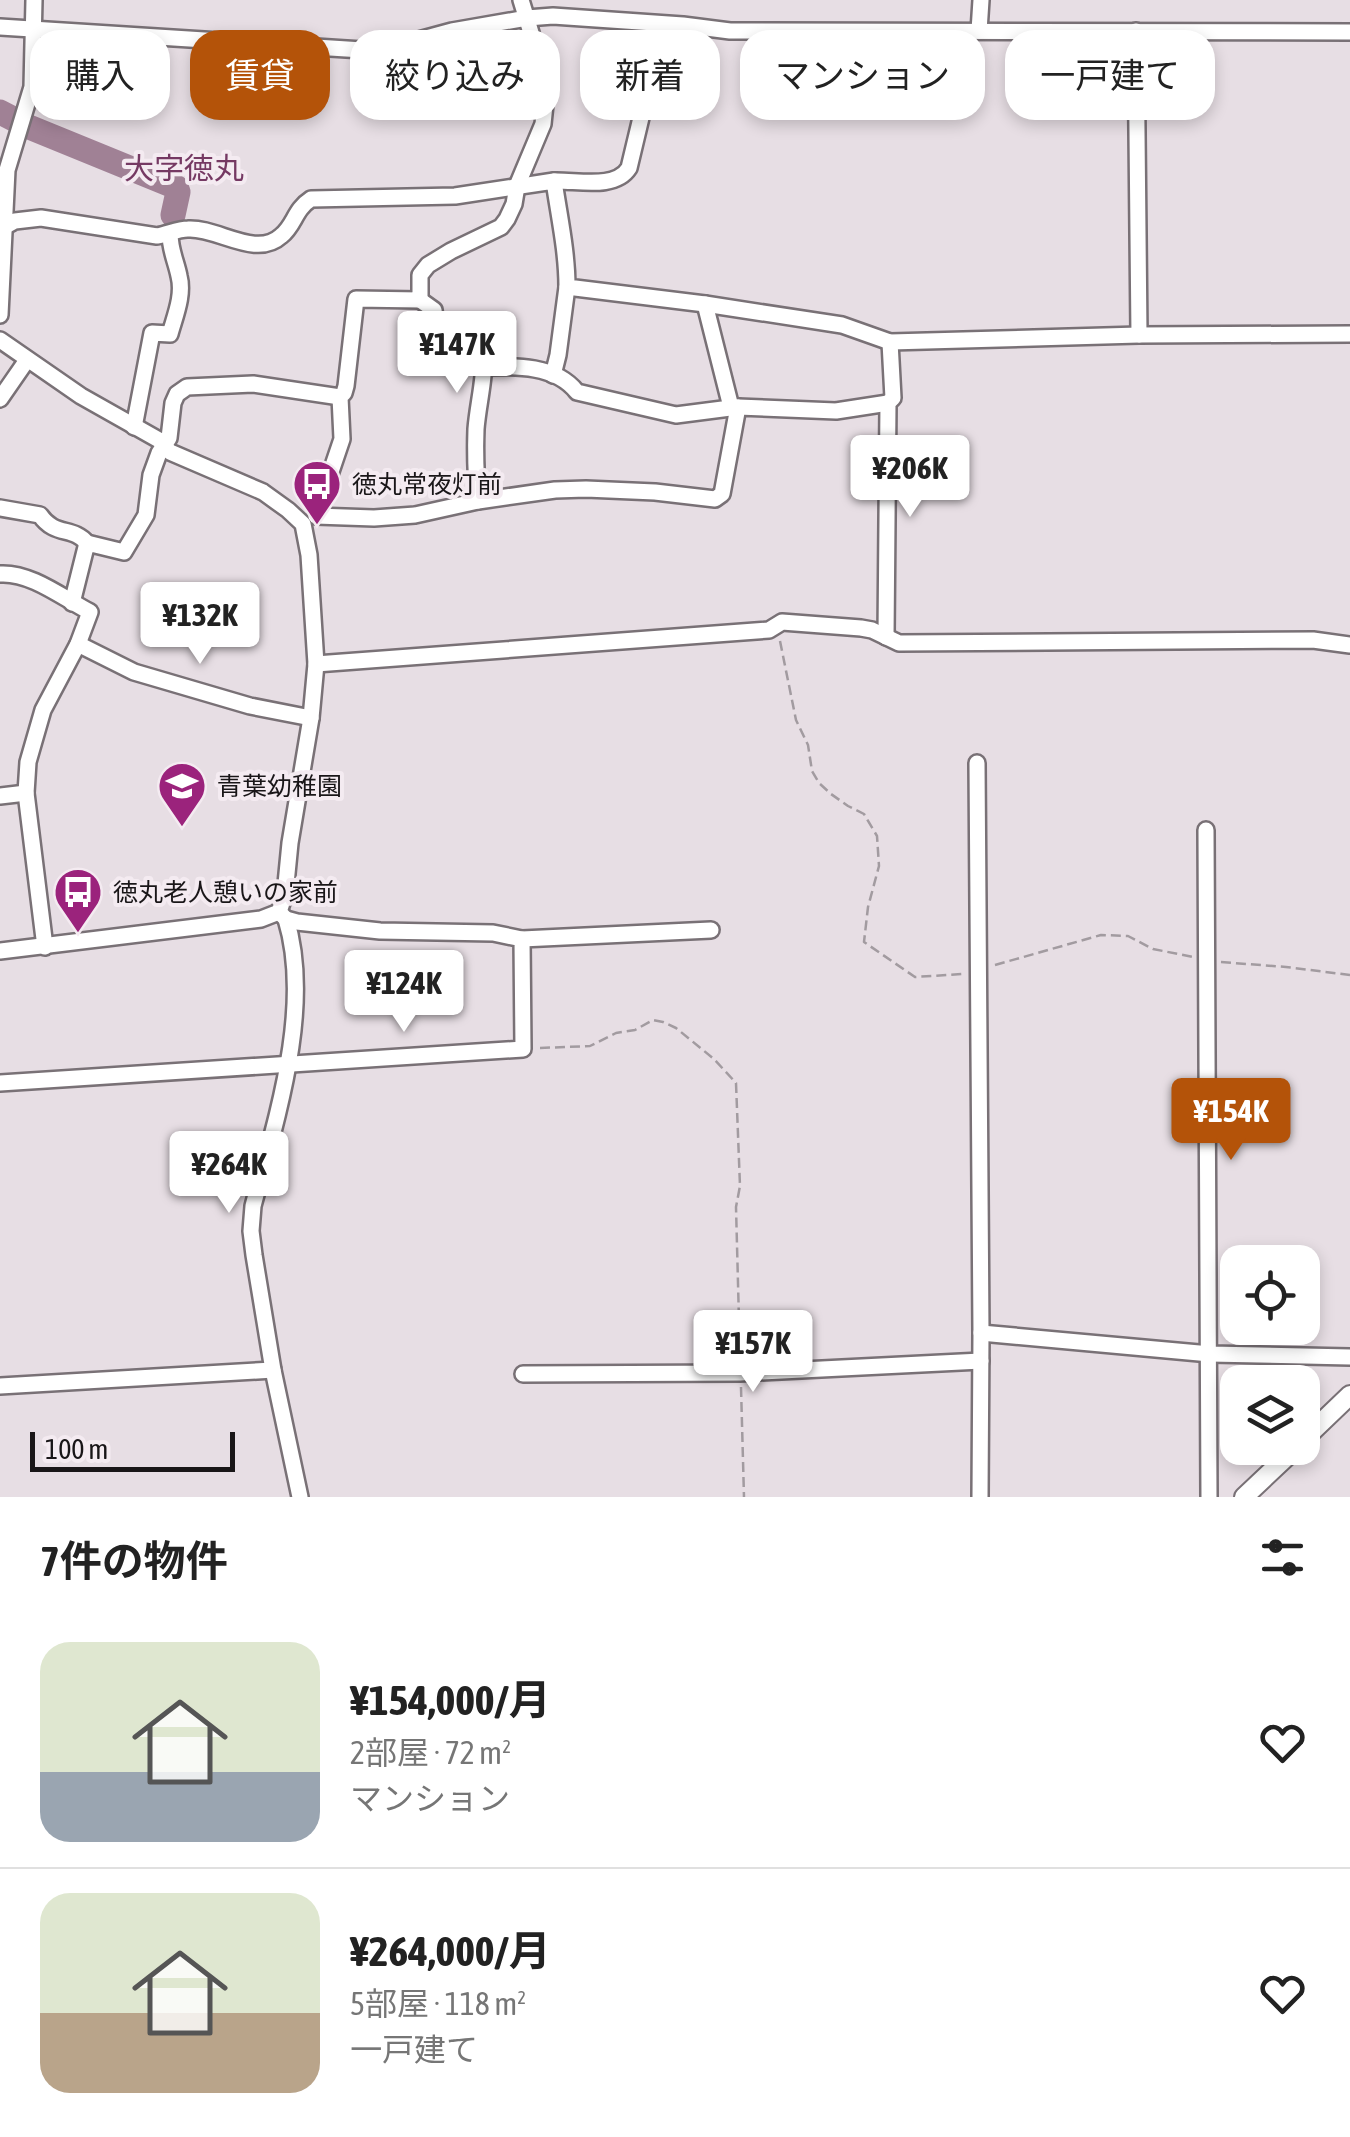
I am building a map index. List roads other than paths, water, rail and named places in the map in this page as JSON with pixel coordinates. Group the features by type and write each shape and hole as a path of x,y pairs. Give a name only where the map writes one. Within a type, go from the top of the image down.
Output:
{"main road":[{"path":"1320,1424 1350,1396"},
{"path":"1244,1497 1278,1465"}],"street":[{"path":"0,315 7,170 32,86 34,0"},
{"path":"420,300 423,270 451,251 501,227 514,204 517,186 543,124 548,86 521,0"},
{"path":"979,30 982,0"},
{"path":"0,27 378,52 452,31 527,18 597,18 740,31"},
{"path":"4,227 15,221 41,218 157,236 184,228 256,245 281,236 300,206 311,199 455,196 554,180 610,181 624,176 629,168 646,101 682,43 690,34 706,28"},
{"path":"1215,32 1350,32"},
{"path":"1137,120 1139,335"},
{"path":"553,375 566,287 564,236 554,180"},
{"path":"134,426 152,333 170,334 180,295 170,234"},
{"path":"566,287 842,325 890,342 1350,334"},
{"path":"300,1497 273,1370 251,1231 252,1206 292,1040 292,946 282,916 290,843 312,718 316,664 310,520 342,439 340,397 346,386 356,299 420,300 434,310 440,331 458,332 467,347 483,350 476,428 478,501"},
{"path":"0,340 170,452 263,492 288,510 310,520 374,518 556,490 654,492 715,499 722,494 735,407 705,304"},
{"path":"484,368 514,366 538,370 569,381 578,392 676,415 735,407 855,410 893,398 890,342"},
{"path":"0,399 27,360"},
{"path":"0,508 40,515 48,526 82,537 87,543 124,552 146,515 151,475 169,438 176,394 187,387 252,384 340,397"},
{"path":"886,637 888,402"},
{"path":"72,603 87,543"},
{"path":"0,574 12,573 33,581 90,612 78,644 43,710 30,750 26,793 45,947"},
{"path":"316,664 770,630 782,622 872,630 899,643 1313,640 1350,645"},
{"path":"78,644 134,672 250,706 312,718"},
{"path":"977,763 980,1497"},
{"path":"0,796 26,793"},
{"path":"1206,830 1209,1497"},
{"path":"0,952 282,916 380,930 493,934 522,939 711,930"},
{"path":"0,1083 523,1049 522,939"},
{"path":"981,1333 1210,1354 1350,1357"},
{"path":"523,1374 740,1373 981,1360"},
{"path":"0,1386 273,1370"}],"waterway":[{"path":"0,112 176,187 173,215"}],"place":[{"name":"徳丸常夜灯前","path":"317,526"},
{"name":"青葉幼稚園","path":"182,828"},
{"name":"徳丸老人憩いの家前","path":"78,934"}],"district":[{"name":"大字徳丸","path":"184,168"}]}
